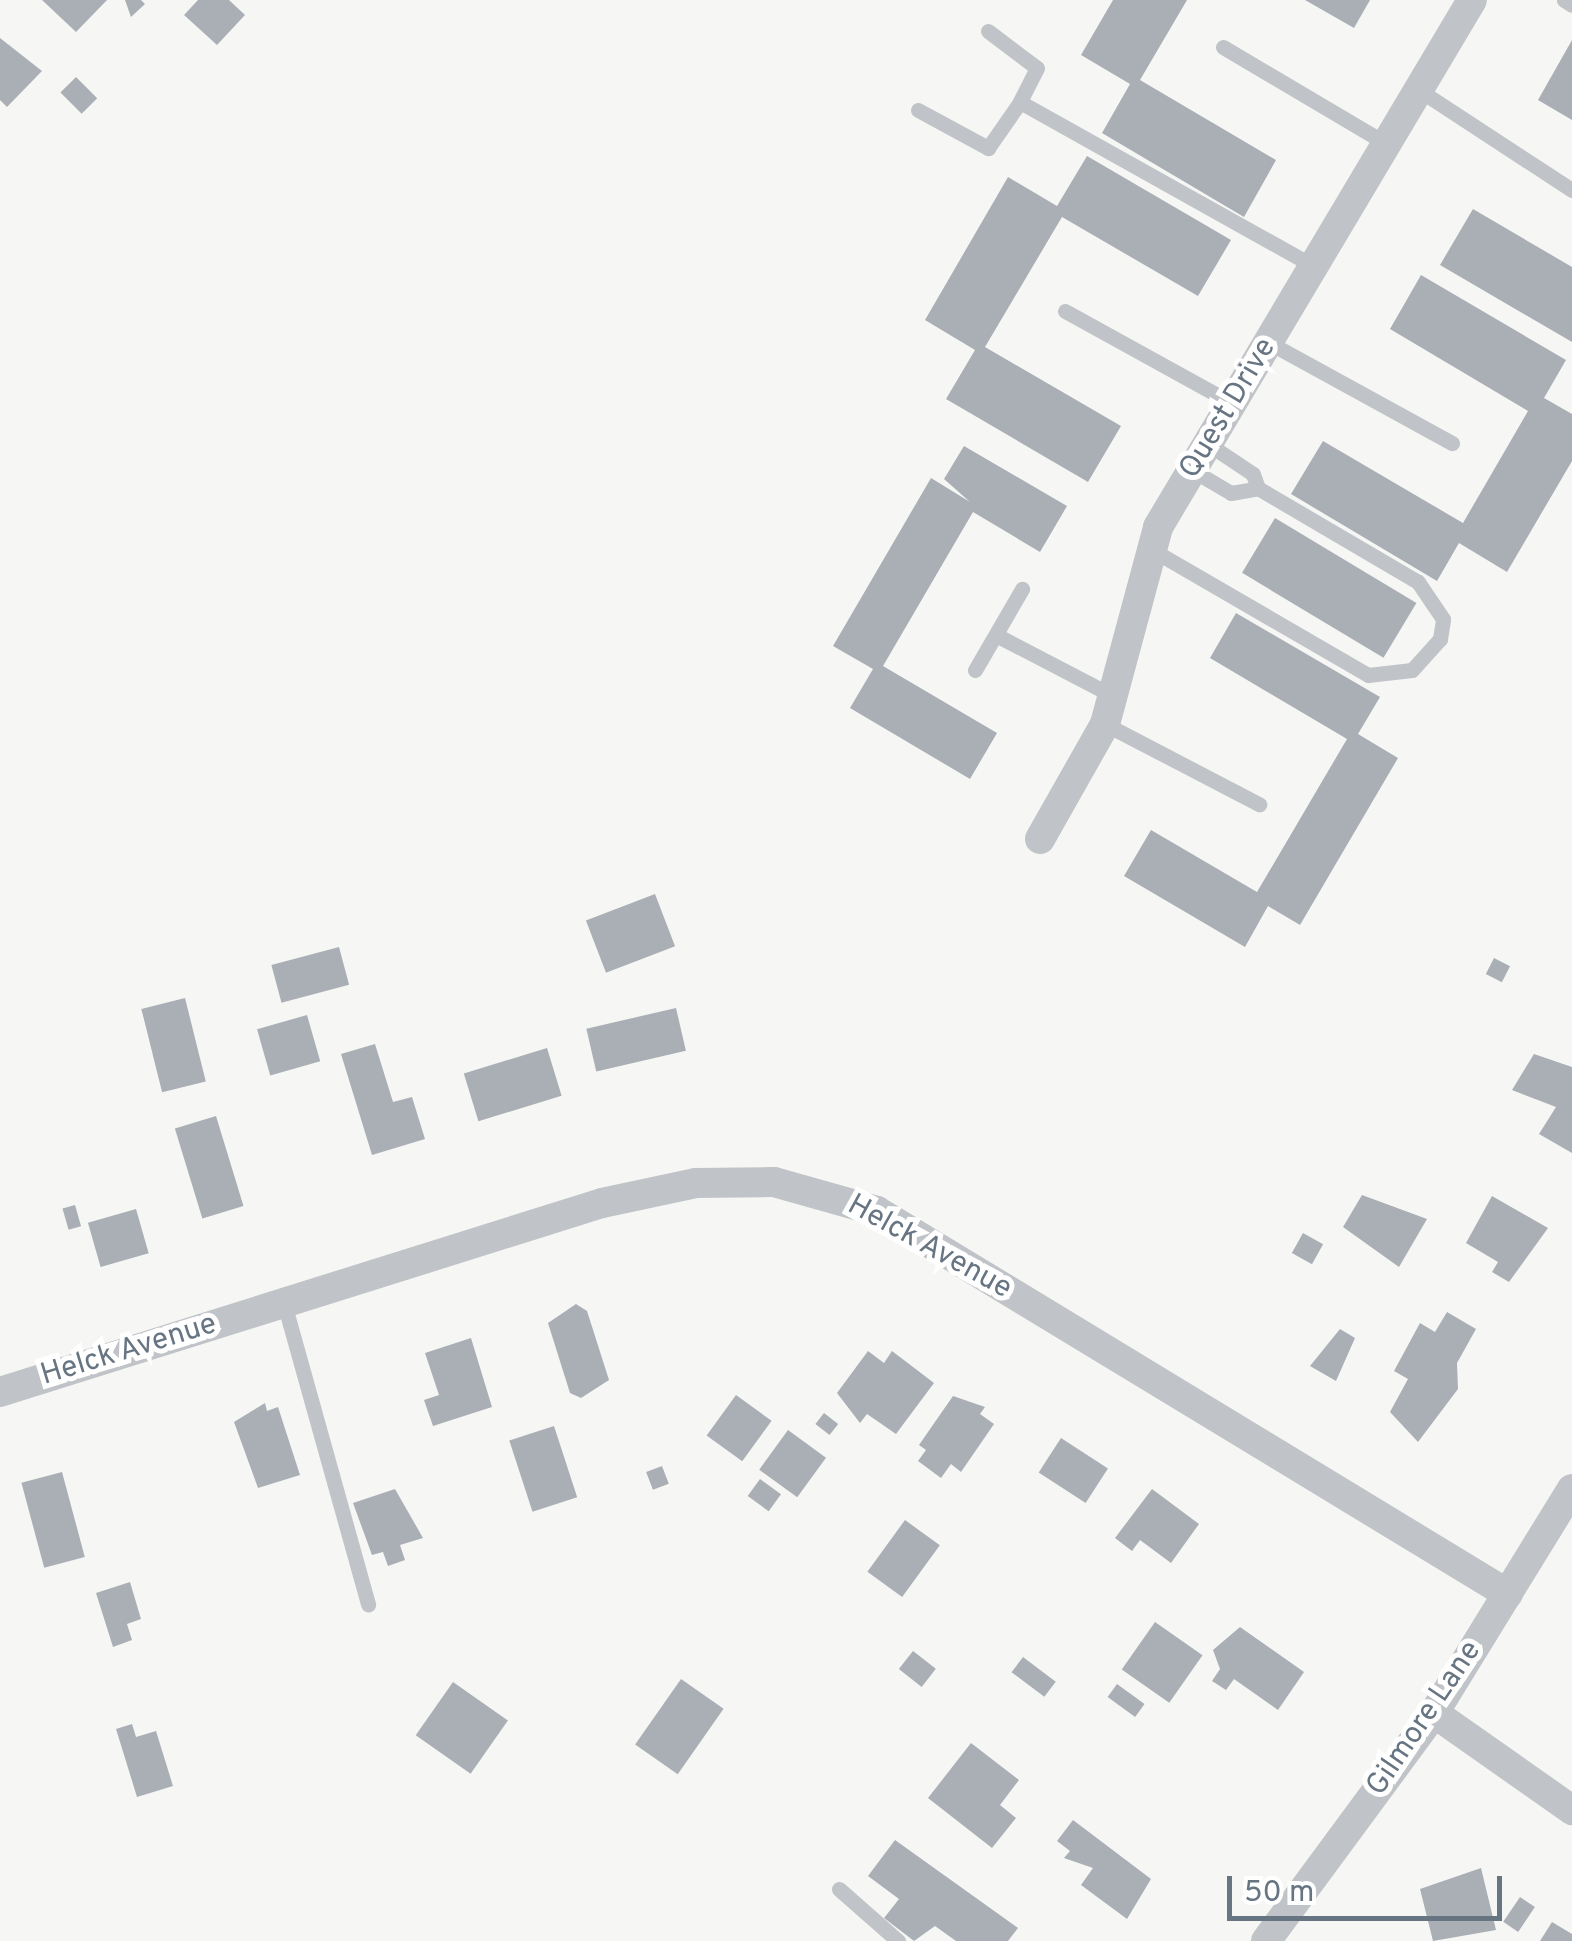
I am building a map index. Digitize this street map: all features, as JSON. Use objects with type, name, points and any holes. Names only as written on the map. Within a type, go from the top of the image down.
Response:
[{"type":"street","name":"Quest Drive","points":[[1040,840],[1110,710],[1149,548],[1472,0]]},
{"type":"street","name":"Helck Avenue","points":[[0,1392],[652,1190],[736,1181],[810,1188],[877,1212],[1508,1594]]},
{"type":"street","name":"Gilmore Lane","points":[[1266,1941],[1434,1713],[1572,1489]]},
{"type":"street","points":[[1434,1713],[1572,1810]]},
{"type":"lane","points":[[1564,0],[1572,5]]},
{"type":"lane","points":[[918,110],[988,148],[1020,102],[1037,68],[988,31]]},
{"type":"lane","points":[[1223,47],[1386,144]]},
{"type":"lane","points":[[1419,90],[1572,190]]},
{"type":"lane","points":[[1020,102],[1314,266]]},
{"type":"lane","points":[[1066,311],[1232,403]]},
{"type":"lane","points":[[1268,342],[1452,443]]},
{"type":"lane","points":[[1200,457],[1230,493],[1258,488]]},
{"type":"lane","points":[[1149,548],[1368,675],[1392,677],[1428,656],[1444,619],[1418,582],[1258,488],[1253,474],[1200,457]]},
{"type":"lane","points":[[975,670],[1022,589]]},
{"type":"lane","points":[[996,635],[1259,804]]},
{"type":"lane","points":[[284,1303],[368,1604]]},
{"type":"lane","points":[[839,1889],[898,1941]]},
{"type":"building","points":[[42,0],[107,0],[76,32]]},
{"type":"building","points":[[125,0],[141,0],[145,4],[131,17]]},
{"type":"building","points":[[198,0],[229,0],[245,15],[217,45],[184,15]]},
{"type":"building","points":[[1113,0],[1187,0],[1140,80],[1276,160],[1244,217],[1102,133],[1130,84],[1081,55]]},
{"type":"building","points":[[1305,0],[1370,0],[1354,28]]},
{"type":"building","points":[[0,38],[42,71],[7,107],[0,100]]},
{"type":"building","points":[[1572,40],[1572,120],[1538,100]]},
{"type":"building","points":[[76,77],[97,98],[82,114],[60,93]]},
{"type":"building","points":[[1087,156],[1231,240],[1198,296],[1062,217],[985,347],[1121,426],[1088,482],[946,399],[975,350],[925,320],[1008,177],[1057,206]]},
{"type":"building","points":[[1473,209],[1572,267],[1572,342],[1440,265]]},
{"type":"building","points":[[1421,275],[1566,360],[1544,398],[1572,414],[1572,461],[1507,572],[1459,543],[1437,581],[1291,494],[1323,441],[1463,523],[1528,411],[1390,329]]},
{"type":"building","points":[[964,446],[1067,506],[1040,552],[973,512],[883,666],[997,733],[970,779],[850,708],[873,669],[833,646],[931,478],[970,502],[944,479]]},
{"type":"building","points":[[1275,518],[1416,603],[1383,658],[1242,573]]},
{"type":"building","points":[[1236,613],[1380,697],[1358,734],[1398,758],[1300,925],[1268,906],[1245,947],[1124,876],[1151,830],[1257,892],[1347,739],[1210,658]]},
{"type":"building","points":[[655,894],[675,946],[606,973],[586,921]]},
{"type":"building","points":[[339,947],[349,985],[281,1003],[271,965]]},
{"type":"building","points":[[1494,958],[1510,966],[1502,982],[1486,974]]},
{"type":"building","points":[[185,998],[206,1081],[162,1092],[141,1009]]},
{"type":"building","points":[[676,1008],[686,1051],[596,1072],[586,1029]]},
{"type":"building","points":[[307,1015],[320,1061],[270,1075],[257,1029]]},
{"type":"building","points":[[375,1044],[393,1102],[412,1097],[425,1139],[372,1155],[341,1054]]},
{"type":"building","points":[[547,1048],[562,1096],[478,1121],[464,1073]]},
{"type":"building","points":[[1534,1054],[1572,1067],[1572,1153],[1539,1134],[1556,1107],[1512,1090]]},
{"type":"building","points":[[216,1116],[243,1206],[202,1218],[175,1129]]},
{"type":"building","points":[[1362,1195],[1427,1219],[1399,1267],[1343,1227]]},
{"type":"building","points":[[1492,1196],[1548,1228],[1509,1282],[1492,1272],[1498,1262],[1466,1243]]},
{"type":"building","points":[[75,1205],[81,1226],[69,1230],[63,1209]]},
{"type":"building","points":[[136,1209],[149,1253],[101,1267],[88,1223]]},
{"type":"building","points":[[1303,1233],[1323,1244],[1312,1264],[1292,1253]]},
{"type":"building","points":[[576,1304],[587,1311],[609,1380],[581,1398],[570,1393],[548,1323]]},
{"type":"building","points":[[1447,1312],[1476,1329],[1457,1363],[1458,1389],[1418,1442],[1390,1412],[1408,1379],[1394,1371],[1420,1323],[1435,1332]]},
{"type":"building","points":[[1340,1329],[1355,1338],[1336,1381],[1310,1366]]},
{"type":"building","points":[[471,1338],[492,1407],[433,1426],[424,1400],[439,1395],[425,1353]]},
{"type":"building","points":[[868,1351],[884,1363],[892,1351],[934,1383],[896,1434],[867,1414],[860,1423],[837,1393]]},
{"type":"building","points":[[736,1395],[772,1421],[742,1461],[707,1435]]},
{"type":"building","points":[[953,1396],[985,1407],[980,1414],[994,1424],[961,1472],[951,1464],[941,1478],[918,1461],[926,1450],[919,1445]]},
{"type":"building","points":[[265,1403],[267,1411],[278,1407],[300,1475],[258,1488],[234,1422]]},
{"type":"building","points":[[824,1413],[838,1424],[830,1435],[815,1424]]},
{"type":"building","points":[[554,1426],[577,1497],[532,1512],[509,1441]]},
{"type":"building","points":[[788,1430],[826,1458],[797,1497],[759,1470]]},
{"type":"building","points":[[1061,1438],[1108,1468],[1086,1503],[1039,1472]]},
{"type":"building","points":[[662,1466],[669,1484],[653,1490],[646,1472]]},
{"type":"building","points":[[62,1472],[85,1557],[44,1568],[21,1483]]},
{"type":"building","points":[[760,1479],[781,1494],[769,1511],[748,1496]]},
{"type":"building","points":[[395,1489],[423,1538],[400,1545],[405,1560],[388,1566],[383,1552],[372,1555],[353,1503]]},
{"type":"building","points":[[1152,1489],[1199,1524],[1171,1563],[1140,1540],[1132,1551],[1115,1538]]},
{"type":"building","points":[[905,1520],[940,1545],[902,1597],[867,1572]]},
{"type":"building","points":[[130,1582],[141,1619],[127,1624],[132,1640],[113,1647],[96,1593]]},
{"type":"building","points":[[1155,1622],[1203,1655],[1169,1703],[1122,1670]]},
{"type":"building","points":[[1240,1627],[1304,1672],[1278,1710],[1234,1679],[1226,1690],[1212,1681],[1220,1669],[1213,1650]]},
{"type":"building","points":[[913,1651],[936,1669],[922,1687],[899,1669]]},
{"type":"building","points":[[1023,1657],[1056,1682],[1044,1697],[1012,1672]]},
{"type":"building","points":[[681,1679],[724,1709],[678,1774],[635,1745]]},
{"type":"building","points":[[453,1682],[508,1720],[471,1774],[416,1735]]},
{"type":"building","points":[[1117,1684],[1145,1704],[1135,1717],[1108,1697]]},
{"type":"building","points":[[132,1724],[136,1737],[156,1731],[173,1786],[137,1797],[116,1729]]},
{"type":"building","points":[[971,1743],[1019,1780],[1000,1805],[1016,1818],[992,1848],[928,1798]]},
{"type":"building","points":[[1073,1820],[1151,1879],[1127,1919],[1081,1885],[1093,1868],[1064,1858],[1070,1851],[1057,1841]]},
{"type":"building","points":[[895,1840],[1018,1928],[1008,1941],[956,1941],[935,1926],[914,1941],[884,1918],[899,1899],[868,1876]]},
{"type":"building","points":[[1481,1868],[1496,1930],[1433,1941],[1420,1889]]},
{"type":"building","points":[[1520,1897],[1535,1907],[1518,1932],[1503,1922]]},
{"type":"building","points":[[1552,1922],[1572,1934],[1572,1941],[1540,1941]]}]
